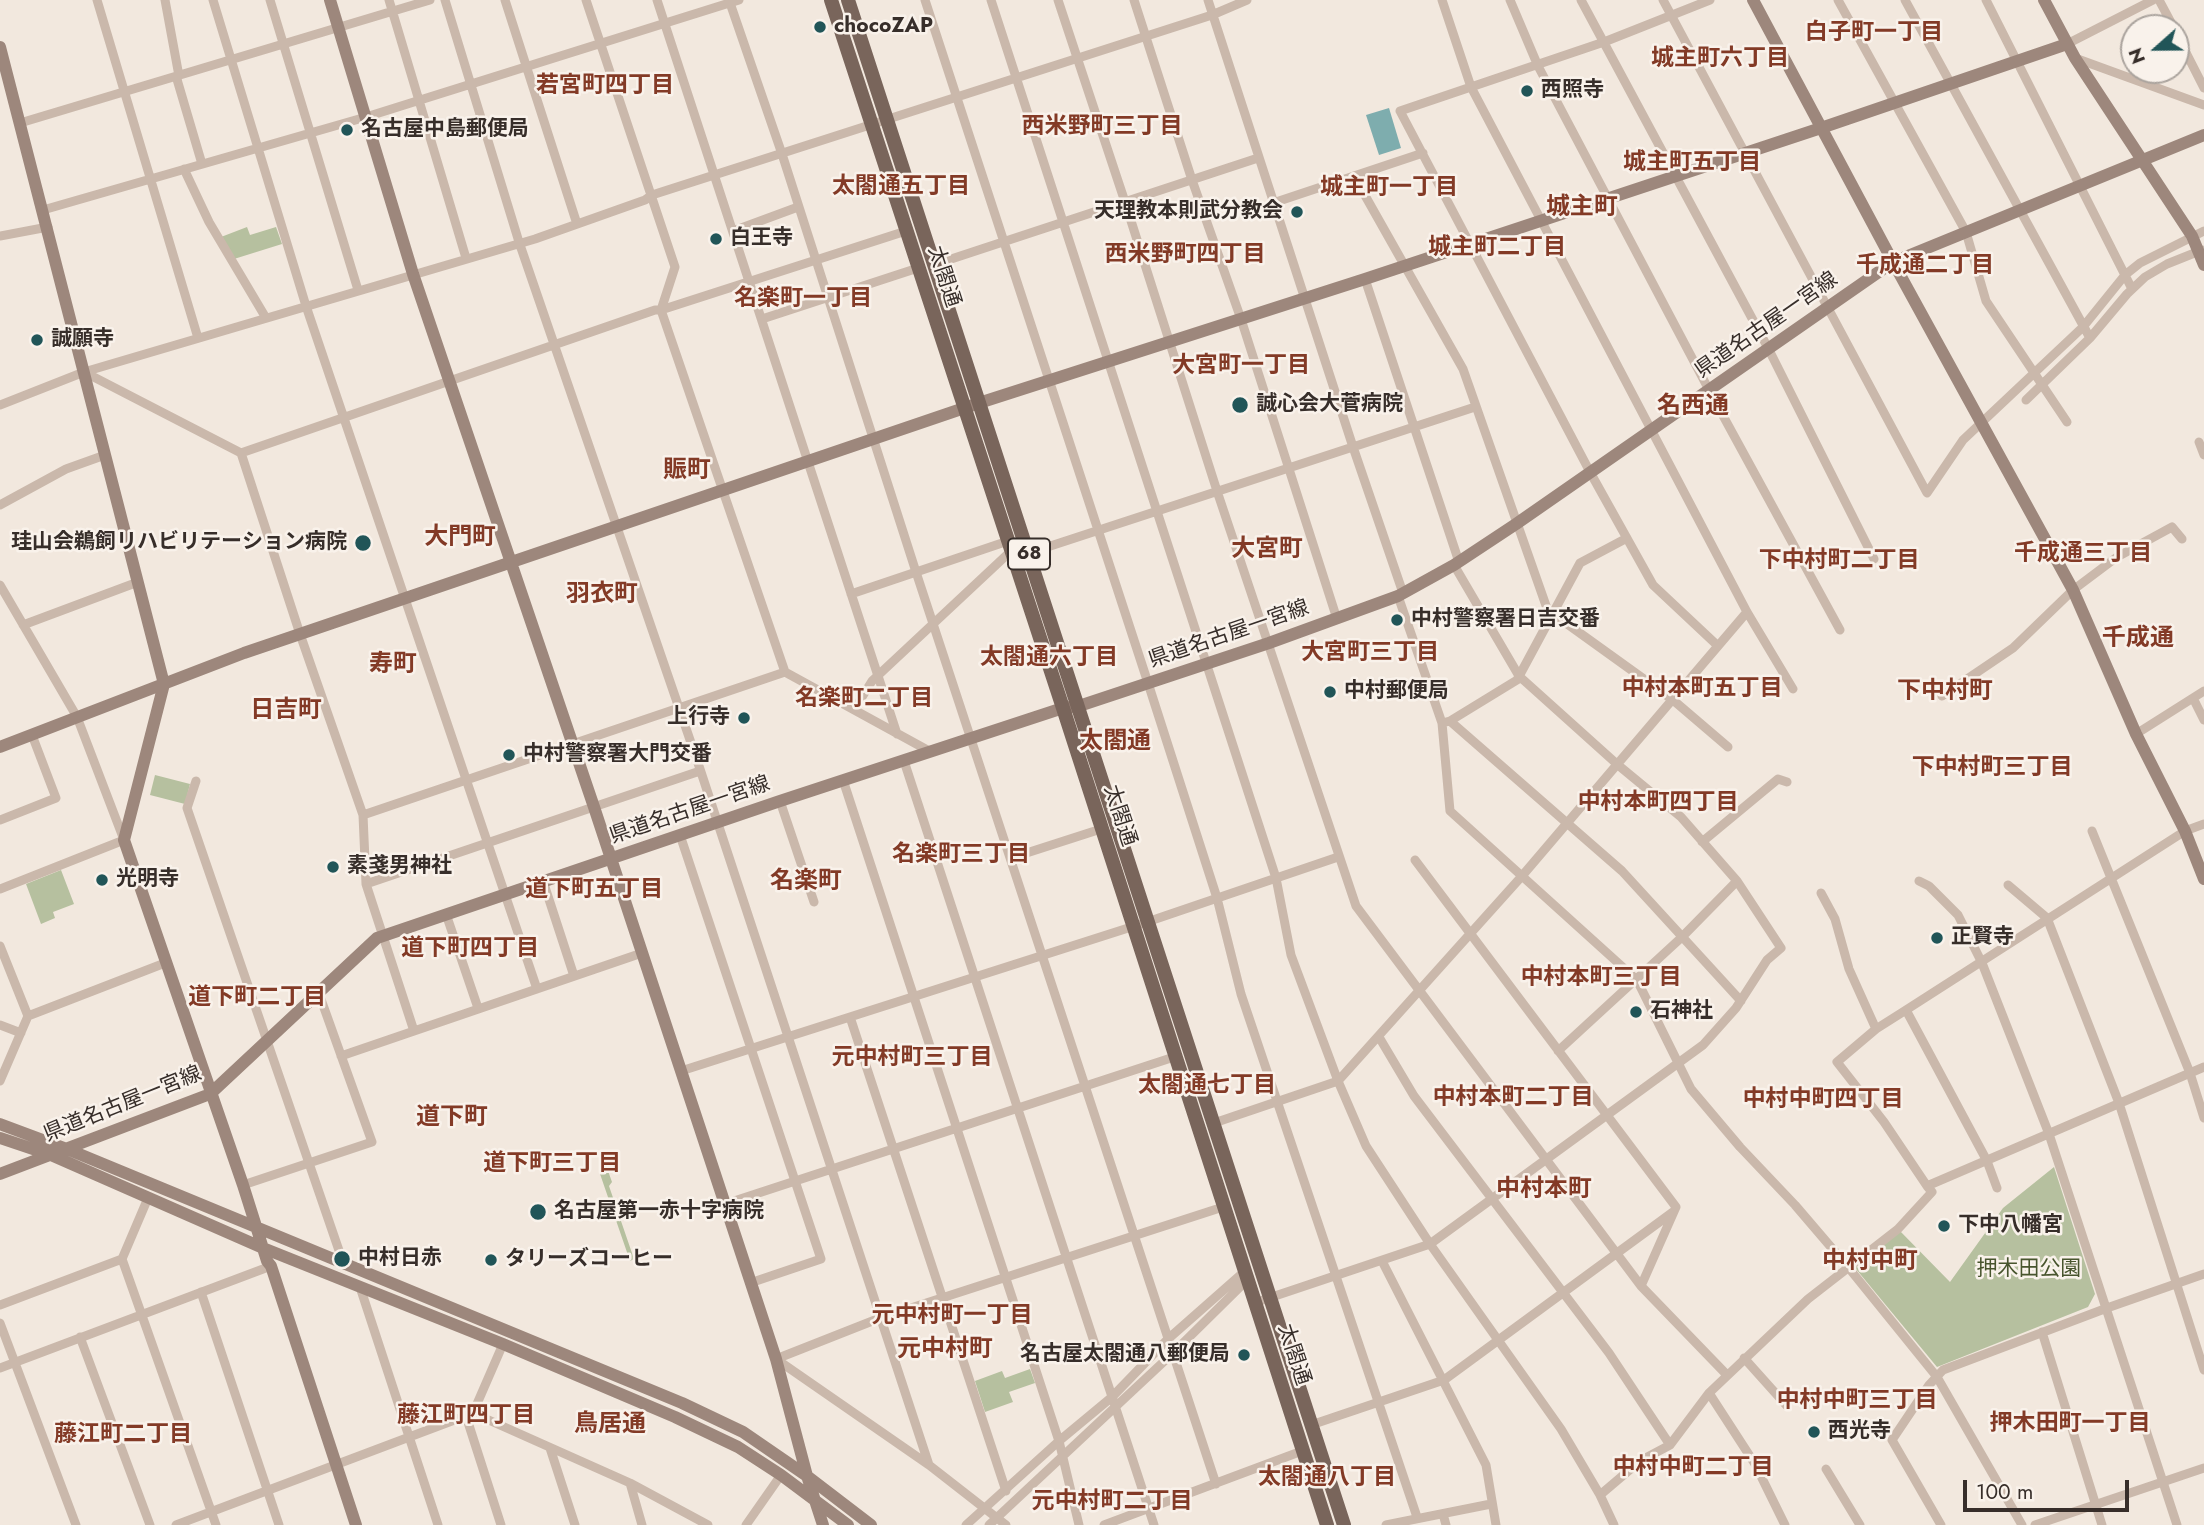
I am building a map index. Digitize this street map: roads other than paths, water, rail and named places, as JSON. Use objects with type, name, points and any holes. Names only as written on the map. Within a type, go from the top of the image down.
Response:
[{"type":"main road","name":"太閤通","points":[[831,0],[933,265],[1079,706],[1174,1057],[1327,1525]]},
{"type":"main road","name":"太閤通","points":[[848,0],[906,231],[918,268],[1101,829],[1140,924],[1213,1123],[1343,1525]]},
{"type":"street","points":[[97,0],[198,338]]},
{"type":"street","points":[[165,0],[177,76],[202,164]]},
{"type":"street","points":[[213,0],[306,306],[537,989]]},
{"type":"street","points":[[270,0],[358,290]]},
{"type":"street","points":[[330,0],[413,274],[573,743],[776,1359],[823,1525]]},
{"type":"street","points":[[388,0],[467,258]]},
{"type":"street","points":[[20,123],[430,0]]},
{"type":"street","points":[[445,0],[519,242],[700,771],[929,1465]]},
{"type":"street","points":[[505,0],[578,224]]},
{"type":"street","points":[[586,0],[675,267],[661,310],[785,672],[931,752]]},
{"type":"street","points":[[657,0],[897,734]]},
{"type":"street","points":[[925,0],[1217,898],[1241,994],[1417,1517]]},
{"type":"street","points":[[991,0],[1276,878],[1291,955],[1338,1081],[1366,1146],[1430,1244],[1561,1429],[1600,1495],[1614,1525]]},
{"type":"street","points":[[1058,0],[1217,491],[1356,906],[1641,1286],[1727,1375]]},
{"type":"street","points":[[1134,0],[1192,180],[1241,319],[1337,619]]},
{"type":"street","points":[[1208,0],[1400,595],[1446,722],[1450,811],[1637,980],[1691,1089],[1848,1267],[1937,1377],[2022,1525]]},
{"type":"street","points":[[0,405],[84,372],[578,224],[645,200],[652,195],[1146,37],[1247,0]]},
{"type":"street","points":[[1442,0],[1471,87],[1747,612],[1793,689]]},
{"type":"street","points":[[1510,0],[1538,66],[1709,390],[1840,630]]},
{"type":"street","points":[[1581,0],[1768,348],[1874,559]]},
{"type":"street","points":[[1662,0],[1927,493],[1963,440],[2083,327],[2126,275],[2140,263],[2198,234]]},
{"type":"street","points":[[1710,0],[1538,66],[1400,111],[1590,472],[1653,585],[1718,646]]},
{"type":"street","points":[[1753,0],[2073,590],[2136,734],[2185,831],[2204,879]]},
{"type":"street","points":[[1838,0],[1966,232],[1986,301],[2067,422]]},
{"type":"street","points":[[1905,0],[2090,338]]},
{"type":"street","points":[[1986,0],[2132,289]]},
{"type":"street","points":[[2044,0],[2075,58],[2142,160],[2198,234],[2204,265]]},
{"type":"street","points":[[0,747],[300,634],[964,408],[1365,279],[2016,62],[2067,44],[2153,0]]},
{"type":"street","points":[[43,210],[366,117],[733,1],[916,572],[1216,1483]]},
{"type":"street","points":[[0,47],[164,684],[124,840]]},
{"type":"street","points":[[2075,58],[2204,105]]},
{"type":"street","points":[[2190,60],[2204,88]]},
{"type":"street","name":"県道名古屋一宮線","points":[[0,1174],[210,1094],[318,990],[377,938],[843,780],[1208,664],[1400,595],[1457,564],[1893,262],[2204,135]]},
{"type":"street","points":[[1273,203],[1423,153]]},
{"type":"street","points":[[933,265],[1258,158]]},
{"type":"street","points":[[184,169],[209,222],[266,318]]},
{"type":"street","points":[[1354,176],[1463,369],[1516,524],[1551,615],[1673,699],[1728,747]]},
{"type":"street","points":[[733,232],[798,207]]},
{"type":"street","points":[[0,236],[48,227]]},
{"type":"street","points":[[241,453],[655,310],[906,231]]},
{"type":"street","points":[[2026,400],[2090,338],[2145,277],[2167,264],[2202,250]]},
{"type":"street","points":[[762,319],[918,268]]},
{"type":"street","points":[[1254,1303],[1430,1244],[1703,1045],[1741,1001],[1767,960],[1781,948],[1737,881],[1676,812],[1618,765],[1519,676],[1457,564],[1365,279]]},
{"type":"street","points":[[84,372],[241,453],[363,815],[366,884],[414,1031]]},
{"type":"street","points":[[1029,553],[1475,407]]},
{"type":"street","points":[[2199,442],[2204,455]]},
{"type":"street","points":[[0,505],[66,469],[105,455]]},
{"type":"street","points":[[1941,696],[2013,648],[2073,590],[2117,557],[2172,527],[2182,540]]},
{"type":"street","points":[[1446,722],[1517,680],[1580,563],[1627,538]]},
{"type":"street","points":[[851,594],[916,572],[1009,546]]},
{"type":"street","points":[[854,710],[878,675],[933,624],[1009,546]]},
{"type":"street","points":[[23,625],[138,582]]},
{"type":"street","points":[[0,585],[77,717],[124,840],[271,1266],[356,1525]]},
{"type":"street","points":[[1213,1123],[1338,1081],[1522,876],[1747,612]]},
{"type":"street","points":[[363,815],[785,672]]},
{"type":"street","points":[[2136,734],[2204,691]]},
{"type":"street","points":[[2193,698],[2204,720]]},
{"type":"street","points":[[1446,722],[1622,871],[1741,1001]]},
{"type":"street","points":[[0,820],[56,798],[32,735]]},
{"type":"street","points":[[904,761],[1154,1525]]},
{"type":"street","points":[[366,884],[700,771]]},
{"type":"street","points":[[1703,842],[1777,779],[1787,782]]},
{"type":"street","points":[[843,780],[1059,1441],[1079,1525]]},
{"type":"street","points":[[196,781],[187,808],[344,1265]]},
{"type":"street","points":[[780,801],[814,902]]},
{"type":"street","points":[[1600,1495],[1640,1461],[1670,1445],[1709,1393],[1727,1375],[1808,1300],[1898,1229],[1932,1192],[1884,1122],[1837,1062],[1876,1030],[2047,918],[2185,831],[2204,824]]},
{"type":"street","points":[[1011,858],[1101,829]]},
{"type":"street","points":[[2092,831],[2190,1073],[2204,1118]]},
{"type":"street","points":[[680,835],[821,1259],[750,1283]]},
{"type":"street","points":[[0,889],[124,840]]},
{"type":"street","points":[[681,1071],[1140,924],[1338,857]]},
{"type":"street","points":[[1415,860],[1676,1207],[1641,1286]]},
{"type":"street","points":[[543,881],[574,976]]},
{"type":"street","points":[[1559,1051],[1637,980],[1737,881]]},
{"type":"street","points":[[1919,881],[1929,886],[1958,915],[1982,963],[2049,1134],[2177,1525]]},
{"type":"street","points":[[2008,886],[2047,918],[2119,1103],[2204,1370]]},
{"type":"street","points":[[1821,893],[1835,919],[1849,969],[1876,1030]]},
{"type":"street","points":[[446,914],[478,1009]]},
{"type":"street","points":[[0,946],[28,1016]]},
{"type":"street","points":[[341,1056],[642,953]]},
{"type":"street","points":[[0,1081],[28,1016],[165,963]]},
{"type":"street","points":[[243,1185],[372,1143],[318,990]]},
{"type":"street","points":[[1906,1010],[1987,1161],[1997,1188]]},
{"type":"street","points":[[850,1017],[1006,1491]]},
{"type":"street","points":[[0,1025],[20,1033]]},
{"type":"street","points":[[1379,1037],[1414,1096],[1609,1353],[1670,1445]]},
{"type":"street","points":[[725,1204],[1174,1057]]},
{"type":"street","points":[[1927,1186],[2204,1067]]},
{"type":"street","points":[[0,1124],[67,1149],[682,1403],[743,1432],[871,1525]]},
{"type":"street","points":[[0,1138],[51,1155],[263,1248],[503,1344],[675,1417],[738,1447],[848,1525]]},
{"type":"street","points":[[148,1198],[122,1259],[216,1525]]},
{"type":"street","points":[[776,1359],[880,1318],[1223,1206]]},
{"type":"street","points":[[1311,1425],[1444,1380],[1675,1211]]},
{"type":"street","points":[[0,1305],[122,1259]]},
{"type":"street","points":[[1382,1261],[1486,1465],[1496,1525]]},
{"type":"street","points":[[0,1368],[271,1266]]},
{"type":"street","points":[[1941,1525],[1892,1440],[1942,1370],[2204,1274]]},
{"type":"street","points":[[966,1525],[1112,1397],[1168,1339],[1246,1276]]},
{"type":"street","points":[[993,1522],[1173,1353],[1246,1276]]},
{"type":"street","points":[[360,1287],[438,1525]]},
{"type":"street","points":[[201,1292],[279,1525]]},
{"type":"street","points":[[0,1323],[76,1525]]},
{"type":"street","points":[[2042,1332],[2102,1525]]},
{"type":"street","points":[[80,1337],[150,1525]]},
{"type":"street","points":[[501,1525],[470,1415],[503,1344]]},
{"type":"street","points":[[1745,1358],[1787,1406]]},
{"type":"street","points":[[776,1359],[929,1465],[986,1509],[993,1522],[1006,1525]]},
{"type":"street","points":[[1709,1393],[1755,1464],[1785,1525]]},
{"type":"street","points":[[176,1525],[470,1415],[630,1483],[708,1525]]},
{"type":"street","points":[[550,1448],[575,1525]]},
{"type":"street","points":[[1104,1525],[1302,1451]]},
{"type":"street","points":[[2035,1525],[2204,1468]]},
{"type":"street","points":[[1826,1469],[1860,1525]]},
{"type":"street","points":[[746,1525],[781,1475]]},
{"type":"street","points":[[630,1483],[642,1525]]},
{"type":"street","points":[[1386,1525],[1491,1504]]},
{"type":"street","points":[[1443,1514],[1446,1525]]},
{"type":"water","points":[[1389,108],[1401,148],[1379,155],[1366,115]]},
{"type":"place","name":"chocoZAP","points":[[820,27]]},
{"type":"place","name":"西照寺","points":[[1527,91]]},
{"type":"place","name":"名古屋中島郵便局","points":[[347,130]]},
{"type":"place","name":"天理教本則武分教会","points":[[1297,212]]},
{"type":"place","name":"白王寺","points":[[716,239]]},
{"type":"place","name":"誠願寺","points":[[37,340]]},
{"type":"place","name":"誠心会大菅病院","points":[[1240,405]]},
{"type":"place","name":"珪山会鵜飼リハビリテーション病院","points":[[363,543]]},
{"type":"place","name":"中村警察署日吉交番","points":[[1397,620]]},
{"type":"place","name":"中村郵便局","points":[[1330,692]]},
{"type":"place","name":"上行寺","points":[[744,718]]},
{"type":"place","name":"中村警察署大門交番","points":[[509,755]]},
{"type":"place","name":"素戔男神社","points":[[333,867]]},
{"type":"place","name":"光明寺","points":[[102,880]]},
{"type":"place","name":"正賢寺","points":[[1937,938]]},
{"type":"place","name":"石神社","points":[[1636,1012]]},
{"type":"place","name":"名古屋第一赤十字病院","points":[[538,1212]]},
{"type":"place","name":"下中八幡宮","points":[[1944,1226]]},
{"type":"place","name":"中村日赤","points":[[342,1259]]},
{"type":"place","name":"タリーズコーヒー","points":[[491,1260]]},
{"type":"place","name":"名古屋太閤通八郵便局","points":[[1244,1355]]},
{"type":"place","name":"西光寺","points":[[1814,1432]]},
{"type":"district","name":"白子町一丁目","points":[[1874,33]]},
{"type":"district","name":"城主町六丁目","points":[[1720,59]]},
{"type":"district","name":"若宮町四丁目","points":[[605,86]]},
{"type":"district","name":"西米野町三丁目","points":[[1102,127]]},
{"type":"district","name":"城主町五丁目","points":[[1692,163]]},
{"type":"district","name":"太閤通五丁目","points":[[901,187]]},
{"type":"district","name":"城主町一丁目","points":[[1389,188]]},
{"type":"district","name":"城主町","points":[[1582,208]]},
{"type":"district","name":"城主町二丁目","points":[[1497,248]]},
{"type":"district","name":"西米野町四丁目","points":[[1185,255]]},
{"type":"district","name":"千成通二丁目","points":[[1925,266]]},
{"type":"district","name":"名楽町一丁目","points":[[803,299]]},
{"type":"district","name":"大宮町一丁目","points":[[1241,366]]},
{"type":"district","name":"名西通","points":[[1693,407]]},
{"type":"district","name":"賑町","points":[[687,471]]},
{"type":"district","name":"大門町","points":[[460,538]]},
{"type":"district","name":"大宮町","points":[[1267,550]]},
{"type":"district","name":"千成通三丁目","points":[[2083,554]]},
{"type":"district","name":"下中村町二丁目","points":[[1839,561]]},
{"type":"district","name":"羽衣町","points":[[602,595]]},
{"type":"district","name":"千成通","points":[[2138,639]]},
{"type":"district","name":"大宮町三丁目","points":[[1370,653]]},
{"type":"district","name":"太閤通六丁目","points":[[1049,658]]},
{"type":"district","name":"寿町","points":[[393,665]]},
{"type":"district","name":"中村本町五丁目","points":[[1702,689]]},
{"type":"district","name":"下中村町","points":[[1945,692]]},
{"type":"district","name":"名楽町二丁目","points":[[864,699]]},
{"type":"district","name":"日吉町","points":[[286,711]]},
{"type":"district","name":"太閤通","points":[[1115,742]]},
{"type":"district","name":"下中村町三丁目","points":[[1992,768]]},
{"type":"district","name":"中村本町四丁目","points":[[1658,803]]},
{"type":"district","name":"名楽町三丁目","points":[[961,855]]},
{"type":"district","name":"名楽町","points":[[806,882]]},
{"type":"district","name":"道下町五丁目","points":[[594,890]]},
{"type":"district","name":"道下町四丁目","points":[[470,949]]},
{"type":"district","name":"中村本町三丁目","points":[[1601,978]]},
{"type":"district","name":"道下町二丁目","points":[[257,998]]},
{"type":"district","name":"元中村町三丁目","points":[[912,1058]]},
{"type":"district","name":"太閤通七丁目","points":[[1207,1086]]},
{"type":"district","name":"中村本町二丁目","points":[[1513,1098]]},
{"type":"district","name":"中村中町四丁目","points":[[1823,1100]]},
{"type":"district","name":"道下町","points":[[452,1118]]},
{"type":"district","name":"道下町三丁目","points":[[552,1164]]},
{"type":"district","name":"中村本町","points":[[1544,1190]]},
{"type":"district","name":"中村中町","points":[[1870,1262]]},
{"type":"district","name":"元中村町一丁目","points":[[952,1316]]},
{"type":"district","name":"元中村町","points":[[945,1350]]},
{"type":"district","name":"中村中町三丁目","points":[[1857,1401]]},
{"type":"district","name":"藤江町四丁目","points":[[466,1416]]},
{"type":"district","name":"押木田町一丁目","points":[[2070,1424]]},
{"type":"district","name":"鳥居通","points":[[610,1425]]},
{"type":"district","name":"藤江町二丁目","points":[[123,1435]]},
{"type":"district","name":"中村中町二丁目","points":[[1693,1468]]},
{"type":"district","name":"太閤通八丁目","points":[[1327,1478]]},
{"type":"district","name":"元中村町二丁目","points":[[1112,1502]]},
{"type":"park label","name":"押木田公園","points":[[2029,1270]]}]
